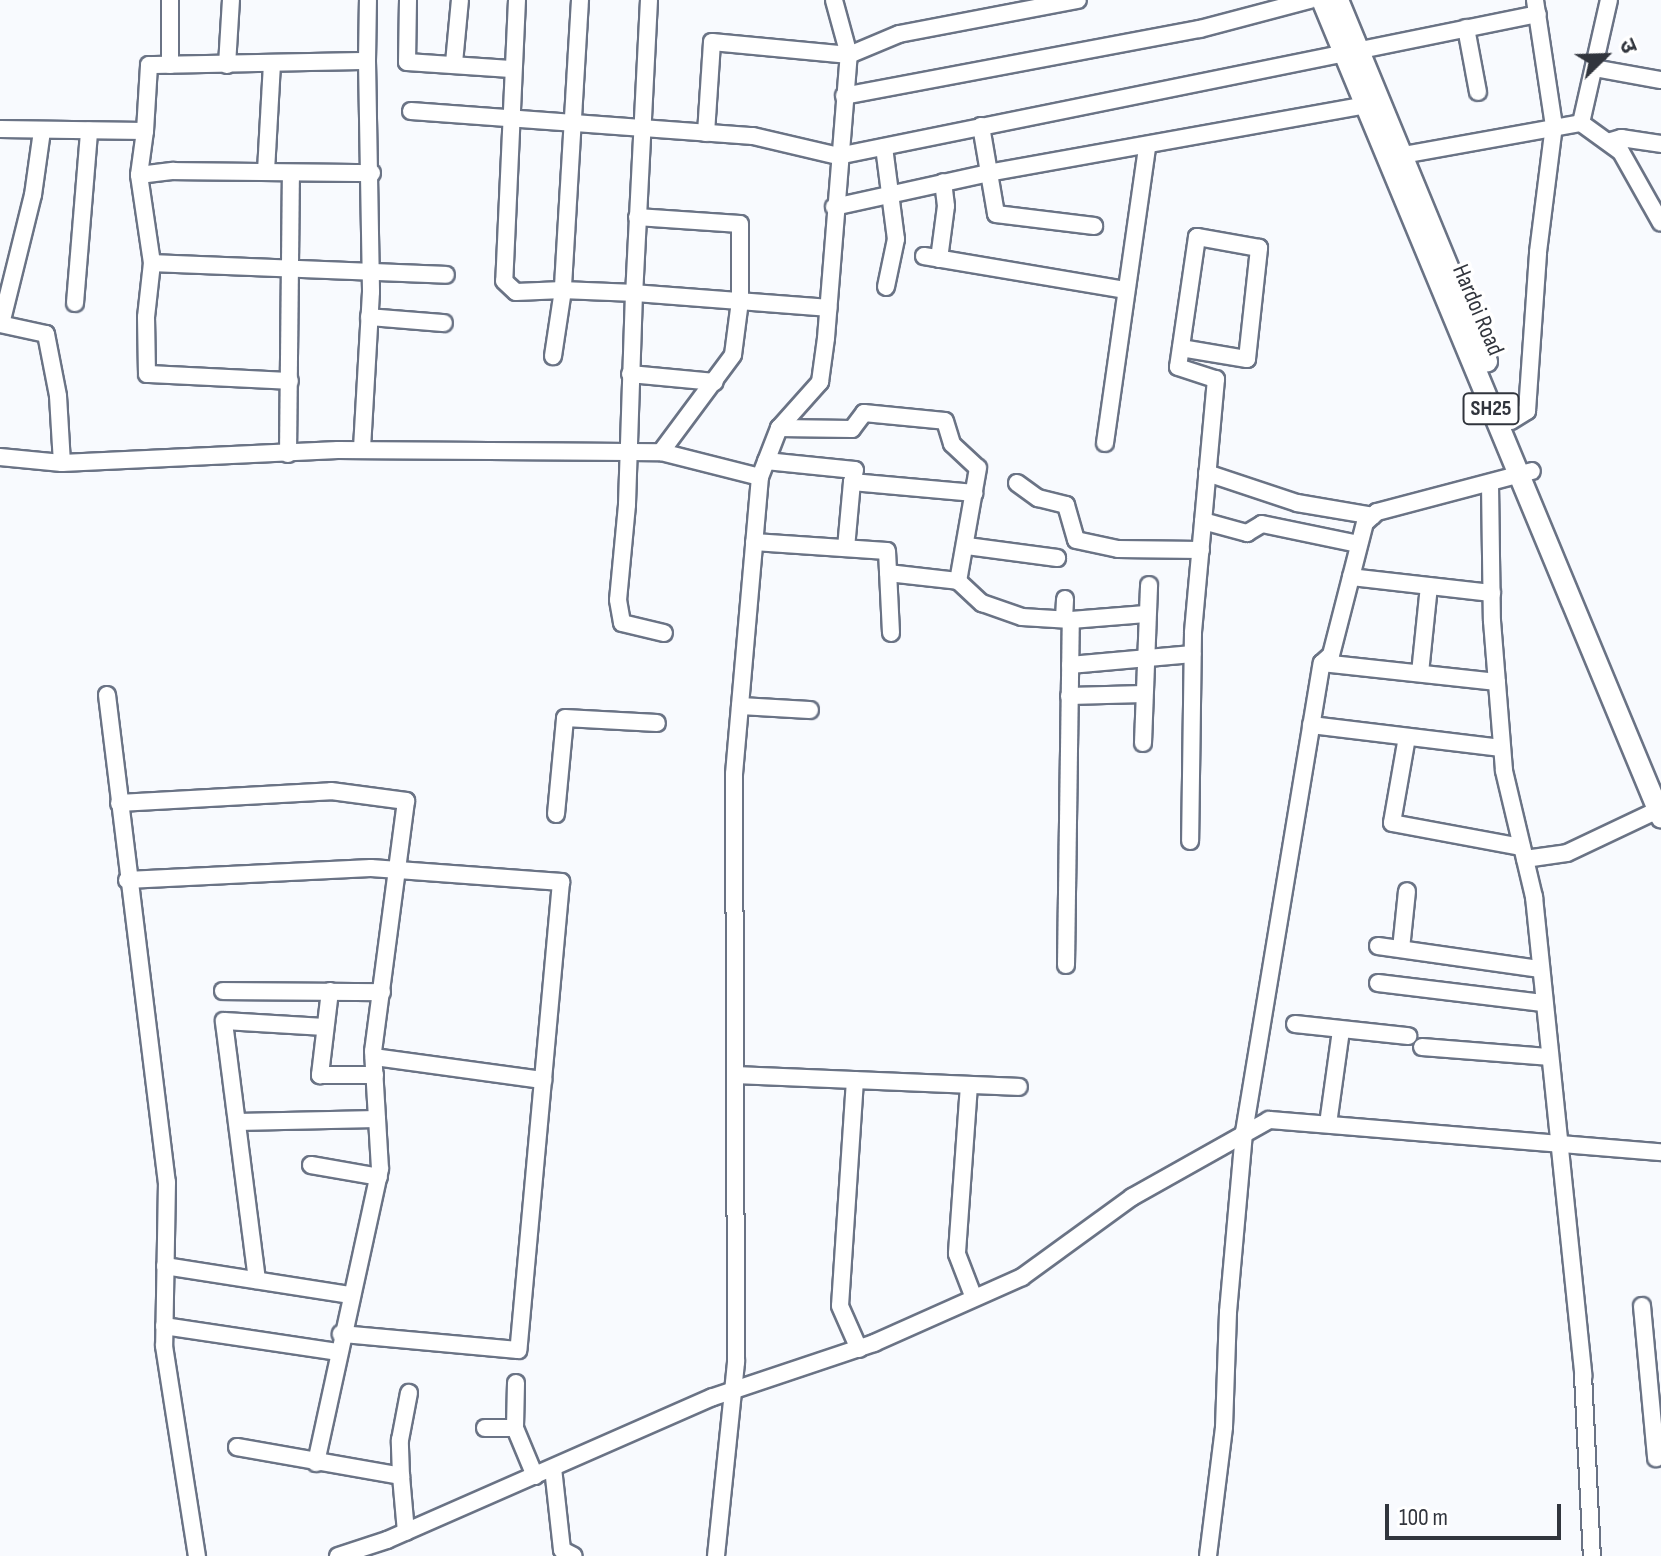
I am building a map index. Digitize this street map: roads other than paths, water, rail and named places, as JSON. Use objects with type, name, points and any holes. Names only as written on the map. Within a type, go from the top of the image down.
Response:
[{"type":"main road","name":"Hardoi Road","points":[[1322,0],[1351,52],[1525,474],[1660,814]]},
{"type":"main road","name":"Hardoi Road","points":[[1338,0],[1365,105],[1394,157],[1511,421],[1525,474],[1661,783]]},
{"type":"street","points":[[170,0],[170,65]]},
{"type":"street","points":[[227,65],[231,0]]},
{"type":"street","points":[[362,450],[371,272],[368,0]]},
{"type":"street","points":[[408,0],[407,62],[511,69]]},
{"type":"street","points":[[454,63],[460,0]]},
{"type":"street","points":[[517,0],[511,69],[504,281],[516,292],[634,293],[828,308]]},
{"type":"street","points":[[553,356],[563,290],[580,0]]},
{"type":"street","points":[[649,0],[618,600],[622,623],[664,633]]},
{"type":"street","points":[[716,1556],[729,1392],[736,1362],[734,819],[740,706],[763,469],[779,428],[820,382],[849,55],[834,0]]},
{"type":"street","points":[[844,96],[1200,29],[1310,0]]},
{"type":"street","points":[[1581,123],[1609,0]]},
{"type":"street","points":[[706,133],[712,42],[849,55],[899,34],[1071,1]]},
{"type":"street","points":[[411,111],[572,126],[753,136],[838,156],[1466,28],[1536,7],[1554,126],[1538,252],[1527,411],[1511,421]]},
{"type":"street","points":[[1466,28],[1478,92]]},
{"type":"street","points":[[290,381],[147,374],[146,317],[152,263],[139,175],[149,65],[367,61]]},
{"type":"street","points":[[266,171],[272,65]]},
{"type":"street","points":[[1594,68],[1661,80]]},
{"type":"street","points":[[834,207],[988,173],[1147,147],[1365,105]]},
{"type":"street","points":[[1394,157],[1581,123],[1621,152],[1661,223]]},
{"type":"street","points":[[981,126],[996,214],[1094,226]]},
{"type":"street","points":[[0,129],[145,131]]},
{"type":"street","points":[[42,131],[33,195],[1,324],[46,334],[58,396],[62,463]]},
{"type":"street","points":[[75,303],[89,131]]},
{"type":"street","points":[[1608,142],[1621,138],[1661,144]]},
{"type":"street","points":[[884,147],[893,196],[896,239],[886,287]]},
{"type":"street","points":[[1105,443],[1147,147]]},
{"type":"street","points":[[139,175],[266,171],[291,174],[372,173]]},
{"type":"street","points":[[288,454],[291,174]]},
{"type":"street","points":[[943,182],[946,206],[931,258],[1126,290]]},
{"type":"street","points":[[637,217],[740,224],[740,301],[733,355],[661,452]]},
{"type":"street","points":[[1181,348],[1247,359],[1259,248],[1197,237],[1178,367],[1216,379],[1193,654],[1190,841]]},
{"type":"street","points":[[152,263],[446,275]]},
{"type":"street","points":[[369,317],[444,323]]},
{"type":"street","points":[[630,374],[715,382]]},
{"type":"street","points":[[779,428],[852,429],[864,413],[945,421],[952,444],[978,468],[967,546],[958,581]]},
{"type":"street","points":[[0,457],[62,463],[362,450],[661,452],[763,469],[855,470],[846,548]]},
{"type":"street","points":[[1207,473],[1297,503],[1373,516],[1525,474]]},
{"type":"street","points":[[852,482],[975,493]]},
{"type":"street","points":[[1017,483],[1038,498],[1066,505],[1076,540],[1118,549],[1201,550]]},
{"type":"street","points":[[1490,484],[1492,593],[1502,748],[1523,853],[1540,969],[1583,1375],[1592,1556]]},
{"type":"street","points":[[1208,1556],[1224,1427],[1228,1312],[1244,1132],[1322,663],[1331,655],[1365,523],[1373,516]]},
{"type":"street","points":[[1203,521],[1247,533],[1262,524],[1359,544]]},
{"type":"street","points":[[754,542],[887,551],[891,633]]},
{"type":"street","points":[[967,546],[1057,558]]},
{"type":"street","points":[[888,573],[958,581],[982,603],[1022,617],[1067,620],[1146,614]]},
{"type":"street","points":[[1351,577],[1492,593]]},
{"type":"street","points":[[1143,743],[1149,585]]},
{"type":"street","points":[[1420,673],[1429,586]]},
{"type":"street","points":[[1065,599],[1070,665],[1066,965]]},
{"type":"street","points":[[1070,665],[1193,654]]},
{"type":"street","points":[[1322,663],[1497,682]]},
{"type":"street","points":[[1069,696],[1144,694]]},
{"type":"street","points":[[107,695],[127,880],[167,1182],[164,1326],[197,1556]]},
{"type":"street","points":[[740,706],[810,710]]},
{"type":"street","points":[[556,814],[565,718],[657,723]]},
{"type":"street","points":[[1311,725],[1502,748]]},
{"type":"street","points":[[1407,737],[1392,823],[1523,853],[1567,853],[1660,814]]},
{"type":"street","points":[[119,803],[331,791],[406,801],[374,1057],[379,1177],[337,1352],[316,1463]]},
{"type":"street","points":[[127,880],[397,870],[561,882],[518,1350],[341,1334]]},
{"type":"street","points":[[1401,949],[1407,891]]},
{"type":"street","points":[[1378,946],[1540,969]]},
{"type":"street","points":[[1378,983],[1543,1003]]},
{"type":"street","points":[[223,991],[382,992]]},
{"type":"street","points":[[330,991],[320,1075],[375,1075]]},
{"type":"street","points":[[257,1280],[224,1021],[325,1027]]},
{"type":"street","points":[[1295,1024],[1408,1036]]},
{"type":"street","points":[[1328,1124],[1341,1030]]},
{"type":"street","points":[[1422,1047],[1548,1057]]},
{"type":"street","points":[[374,1057],[543,1080]]},
{"type":"street","points":[[737,1075],[1019,1087]]},
{"type":"street","points":[[855,1080],[840,1306],[859,1349]]},
{"type":"street","points":[[969,1085],[957,1254],[974,1298]]},
{"type":"street","points":[[237,1122],[377,1119]]},
{"type":"street","points":[[338,1556],[406,1532],[729,1392],[859,1349],[1022,1277],[1132,1197],[1269,1120],[1557,1146],[1661,1152]]},
{"type":"street","points":[[311,1165],[379,1177]]},
{"type":"street","points":[[165,1266],[351,1295]]},
{"type":"street","points":[[1642,1306],[1656,1458]]},
{"type":"street","points":[[164,1326],[337,1352]]},
{"type":"street","points":[[516,1383],[515,1428],[535,1476]]},
{"type":"street","points":[[406,1532],[400,1440],[409,1393]]},
{"type":"street","points":[[485,1428],[515,1428]]},
{"type":"street","points":[[237,1447],[401,1476]]},
{"type":"street","points":[[553,1468],[562,1550],[574,1556]]}]
